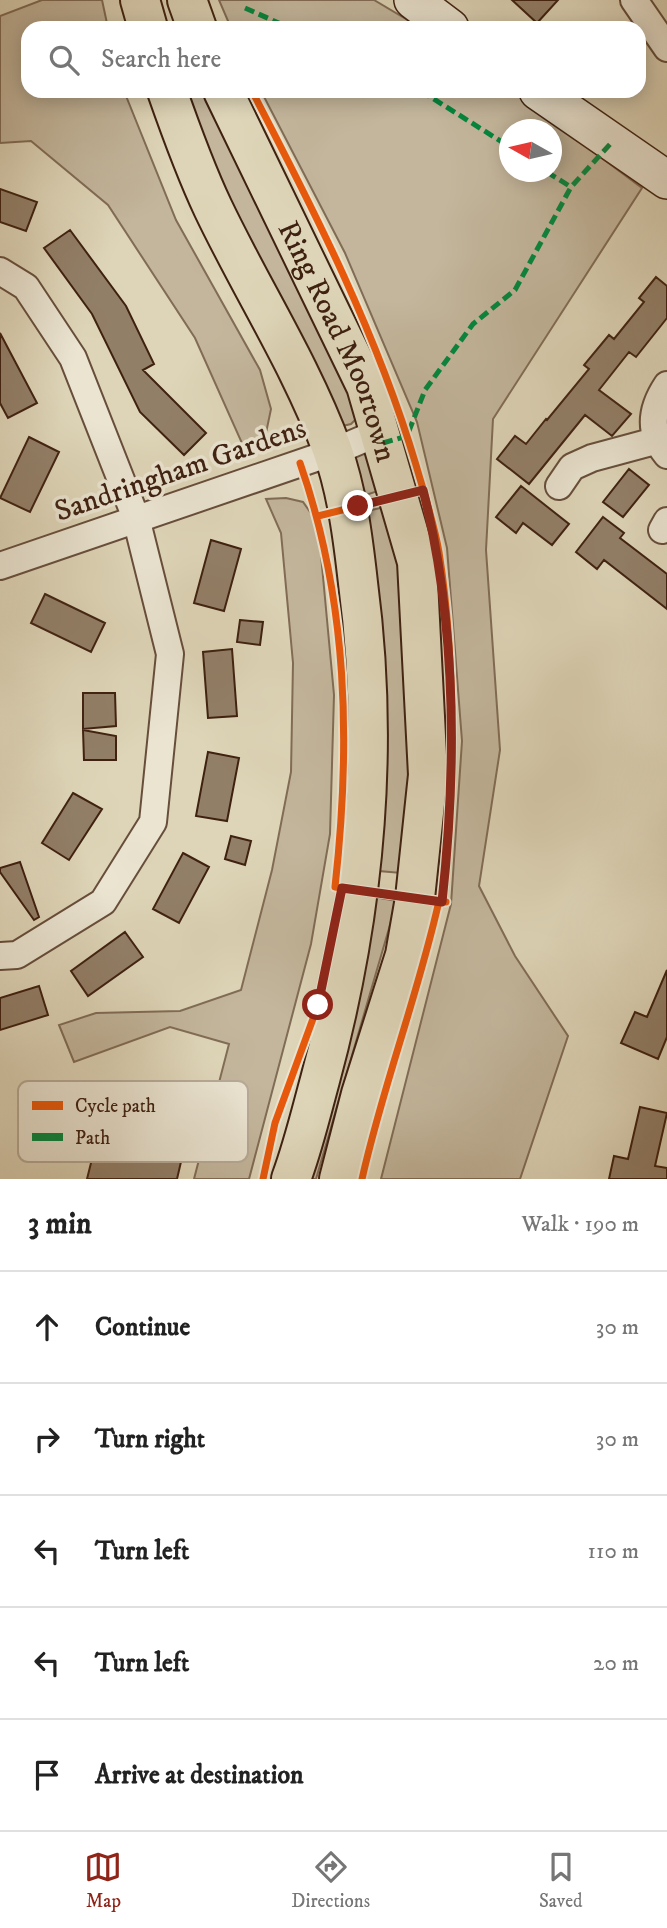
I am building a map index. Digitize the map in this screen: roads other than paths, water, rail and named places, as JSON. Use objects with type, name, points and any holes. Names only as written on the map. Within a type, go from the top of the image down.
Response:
[{"type":"highway","points":[[140,0],[146,21]]},
{"type":"highway","points":[[187,0],[194,21]]},
{"type":"highway","name":"Ring Road Moortown","points":[[170,98],[214,209],[303,375],[333,452],[351,522],[365,631],[369,754],[360,890],[333,1032],[291,1179]]},
{"type":"highway","name":"Ring Road Moortown","points":[[226,98],[366,386],[417,562],[428,775],[415,898],[405,955],[361,1094],[339,1179]]},
{"type":"street","points":[[413,0],[441,21]]},
{"type":"street","points":[[634,0],[667,48]]},
{"type":"street","points":[[548,98],[667,180]]},
{"type":"street","points":[[0,271],[26,287],[74,358],[136,518],[170,654],[153,822],[103,902],[17,955],[0,956]]},
{"type":"street","points":[[559,486],[572,467],[592,458],[661,448],[653,419],[660,396],[667,385]]},
{"type":"street","name":"Sandringham Gardens","points":[[0,566],[333,452],[380,432]]}]
